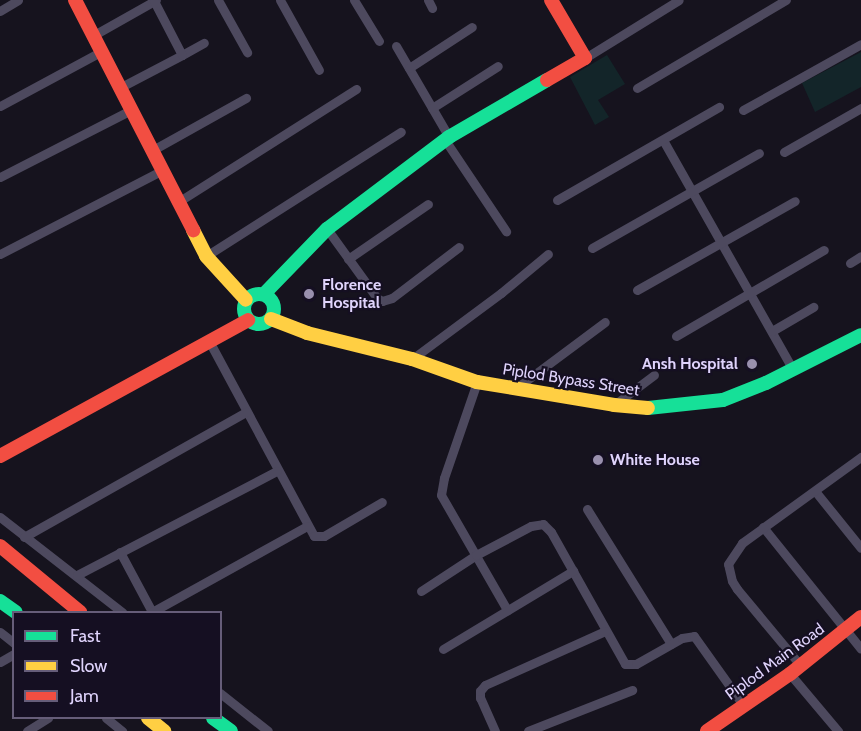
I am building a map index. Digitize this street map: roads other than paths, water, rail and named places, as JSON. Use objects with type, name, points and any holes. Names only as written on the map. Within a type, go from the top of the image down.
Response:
[{"type":"street","points":[[0,11],[18,0]]},
{"type":"street","points":[[75,0],[133,109],[151,151],[206,256],[246,300]]},
{"type":"street","points":[[93,35],[155,0],[182,55]]},
{"type":"street","points":[[218,0],[247,52]]},
{"type":"street","points":[[280,0],[319,70]]},
{"type":"street","points":[[354,0],[379,41]]},
{"type":"street","points":[[551,0],[585,58]]},
{"type":"street","points":[[264,294],[274,305],[271,319],[257,324],[248,320],[244,310],[246,300],[254,294],[264,294],[327,229],[447,139],[679,0]]},
{"type":"street","points":[[637,88],[786,0]]},
{"type":"street","points":[[409,68],[472,27]]},
{"type":"street","points":[[121,87],[204,43]]},
{"type":"street","points":[[743,110],[861,44]]},
{"type":"street","points":[[396,46],[447,139],[506,231]]},
{"type":"street","points":[[0,106],[102,51]]},
{"type":"street","points":[[432,108],[498,66]]},
{"type":"street","points":[[178,202],[356,89]]},
{"type":"street","points":[[151,151],[246,98]]},
{"type":"street","points":[[557,200],[719,107]]},
{"type":"street","points":[[784,153],[861,108]]},
{"type":"street","points":[[0,177],[133,109]]},
{"type":"street","points":[[206,256],[401,132]]},
{"type":"street","points":[[663,140],[792,370]]},
{"type":"street","points":[[592,248],[759,153]]},
{"type":"street","points":[[0,254],[161,171]]},
{"type":"street","points":[[637,290],[795,201]]},
{"type":"street","points":[[348,259],[428,204]]},
{"type":"street","points":[[327,229],[377,298],[382,301],[392,298],[459,247]]},
{"type":"street","points":[[676,336],[824,250]]},
{"type":"street","points":[[412,359],[501,293],[548,254]]},
{"type":"street","points":[[850,263],[861,256]]},
{"type":"street","points":[[772,331],[813,307]]},
{"type":"street","name":"Piplod Bypass Street","points":[[271,319],[307,333],[412,359],[477,382],[614,405],[672,407],[723,400],[792,370],[861,335]]},
{"type":"street","points":[[0,456],[248,320]]},
{"type":"street","points":[[515,389],[605,322]]},
{"type":"street","points":[[209,341],[314,536],[324,536],[382,502]]},
{"type":"street","points":[[614,405],[654,375]]},
{"type":"street","points":[[477,382],[441,487],[444,503],[507,609]]},
{"type":"street","points":[[24,537],[246,412]]},
{"type":"street","points":[[838,731],[737,589],[728,564],[736,549],[763,527],[861,457]]},
{"type":"street","points":[[77,575],[277,471]]},
{"type":"street","points":[[815,491],[861,548]]},
{"type":"street","points":[[587,508],[671,644]]},
{"type":"street","points":[[0,517],[121,611]]},
{"type":"street","points":[[421,591],[476,555],[531,526],[543,524],[551,532],[619,656],[629,666],[688,635],[699,640],[744,706]]},
{"type":"street","points":[[154,611],[307,526]]},
{"type":"street","points":[[763,527],[861,649]]},
{"type":"street","points":[[0,546],[79,611]]},
{"type":"street","points":[[120,552],[151,611]]},
{"type":"street","points":[[443,649],[573,571]]},
{"type":"street","points":[[0,601],[15,611]]},
{"type":"street","name":"Piplod Main Road","points":[[706,731],[796,670],[861,617]]},
{"type":"street","points":[[0,632],[12,641]]},
{"type":"street","points":[[495,731],[480,698],[480,691],[485,685],[605,632]]},
{"type":"street","points":[[528,731],[632,690]]},
{"type":"street","points":[[222,695],[268,731]]},
{"type":"street","points":[[27,731],[45,719]]},
{"type":"street","points":[[108,719],[122,731]]},
{"type":"street","points":[[150,719],[164,731]]},
{"type":"street","points":[[216,719],[231,731]]},
{"type":"place","name":"Florence Hospital","points":[[309,294]]},
{"type":"place","name":"Ansh Hospital","points":[[752,364]]},
{"type":"place","name":"White House","points":[[598,460]]}]
